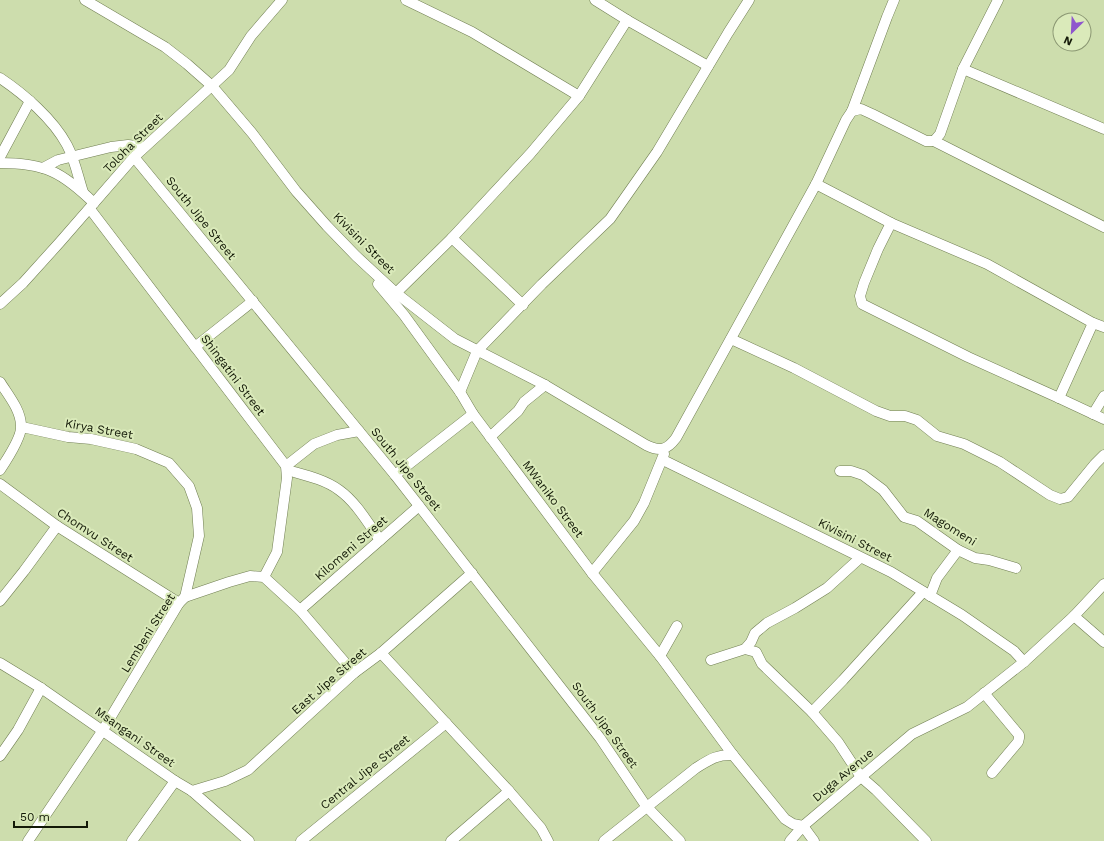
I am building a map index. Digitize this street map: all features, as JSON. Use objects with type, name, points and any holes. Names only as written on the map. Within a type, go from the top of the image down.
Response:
[{"type":"street","name":"Kivisini Street","points":[[85,0],[165,47],[212,86],[252,133],[296,191],[356,256],[396,292],[455,339],[545,385],[653,449],[666,448]]},
{"type":"street","name":"Toloha Street","points":[[0,304],[23,283],[143,147],[229,70],[251,36],[282,0]]},
{"type":"street","points":[[406,0],[472,32],[579,96]]},
{"type":"street","points":[[595,0],[708,66]]},
{"type":"street","points":[[460,392],[477,351],[542,284],[610,219],[657,152],[749,0]]},
{"type":"street","points":[[592,573],[634,521],[644,503],[663,460],[666,448],[670,446],[676,438],[816,184],[846,120],[852,111],[894,0]]},
{"type":"street","points":[[934,141],[940,134],[963,69],[998,0]]},
{"type":"street","points":[[396,292],[452,238],[530,154],[579,96],[627,20]]},
{"type":"street","points":[[963,69],[1104,128]]},
{"type":"street","points":[[0,78],[20,91],[56,129],[72,156],[83,192]]},
{"type":"street","points":[[0,157],[30,101]]},
{"type":"street","points":[[852,111],[861,109],[926,141],[934,141],[1104,227]]},
{"type":"street","points":[[43,168],[58,160],[72,156],[128,145],[143,147]]},
{"type":"street","name":"South Jipe Street","points":[[134,157],[395,475],[600,738],[646,806],[680,841]]},
{"type":"street","name":"Shingatini Street","points":[[0,163],[23,163],[43,168],[61,175],[83,192],[195,347],[286,468]]},
{"type":"street","points":[[816,184],[891,223],[987,264],[1093,323],[1104,327]]},
{"type":"street","points":[[891,223],[864,283],[860,296],[862,304],[968,357],[1104,420]]},
{"type":"street","points":[[452,238],[523,305]]},
{"type":"street","name":"MWaniko Street","points":[[356,256],[404,315],[460,392],[472,414],[592,573],[660,656],[733,755]]},
{"type":"street","points":[[195,347],[253,301]]},
{"type":"street","points":[[1059,398],[1093,323]]},
{"type":"street","points":[[731,339],[794,368],[876,411],[890,416],[905,416],[917,420],[937,436],[964,444],[992,457],[1050,495],[1060,499],[1068,497],[1104,455]]},
{"type":"street","points":[[0,382],[18,412],[22,427],[15,445],[0,470]]},
{"type":"street","points":[[490,437],[518,412],[524,402],[545,385]]},
{"type":"street","points":[[1093,414],[1104,396]]},
{"type":"street","points":[[395,475],[472,414]]},
{"type":"street","name":"Kirya Street","points":[[22,427],[68,438],[91,439],[136,449],[169,463],[189,486],[197,508],[199,536],[182,600]]},
{"type":"street","points":[[286,468],[314,444],[337,435],[359,431]]},
{"type":"street","name":"Kivisini Street","points":[[663,460],[891,572],[962,614],[1014,651],[1024,662]]},
{"type":"street","points":[[286,468],[316,479],[338,490],[355,506],[380,540]]},
{"type":"street","points":[[286,468],[287,478],[277,552],[264,577],[300,610],[354,673]]},
{"type":"street","name":"Magomeni","points":[[840,471],[851,471],[863,476],[883,490],[904,517],[917,521],[958,550],[975,558],[1016,568]]},
{"type":"street","name":"Chomvu Street","points":[[0,484],[57,526],[182,600]]},
{"type":"street","name":"Kilomeni Street","points":[[300,610],[419,506]]},
{"type":"street","points":[[2,599],[57,526]]},
{"type":"street","points":[[812,712],[926,594],[958,550]]},
{"type":"street","points":[[711,660],[745,649],[751,642],[755,633],[767,623],[827,588],[860,558]]},
{"type":"street","name":"East Jipe Street","points":[[192,791],[225,781],[248,770],[354,673],[381,653],[472,573]]},
{"type":"street","name":"Lembeni Street","points":[[28,841],[103,730],[182,600],[229,582],[250,576],[264,577]]},
{"type":"street","name":"Duga Avenue","points":[[790,841],[803,826],[912,734],[967,706],[1024,662],[1074,616],[1104,584]]},
{"type":"street","points":[[1074,616],[1104,642]]},
{"type":"street","points":[[660,656],[677,626]]},
{"type":"street","points":[[745,649],[756,652],[762,664],[812,712],[838,742],[861,777],[876,790],[926,841]]},
{"type":"street","points":[[381,653],[509,791],[541,828],[548,841]]},
{"type":"street","name":"Msangani Street","points":[[0,663],[41,688],[192,791],[249,841]]},
{"type":"street","points":[[0,756],[18,730],[41,688]]},
{"type":"street","points":[[984,693],[1019,734],[1018,742],[992,774]]},
{"type":"street","name":"Central Jipe Street","points":[[301,841],[446,723]]},
{"type":"street","points":[[604,841],[646,806],[696,768],[711,758],[722,754],[733,755],[785,819],[793,824],[803,826],[814,841]]},
{"type":"street","points":[[132,841],[176,781]]},
{"type":"street","points":[[451,841],[509,791]]}]
